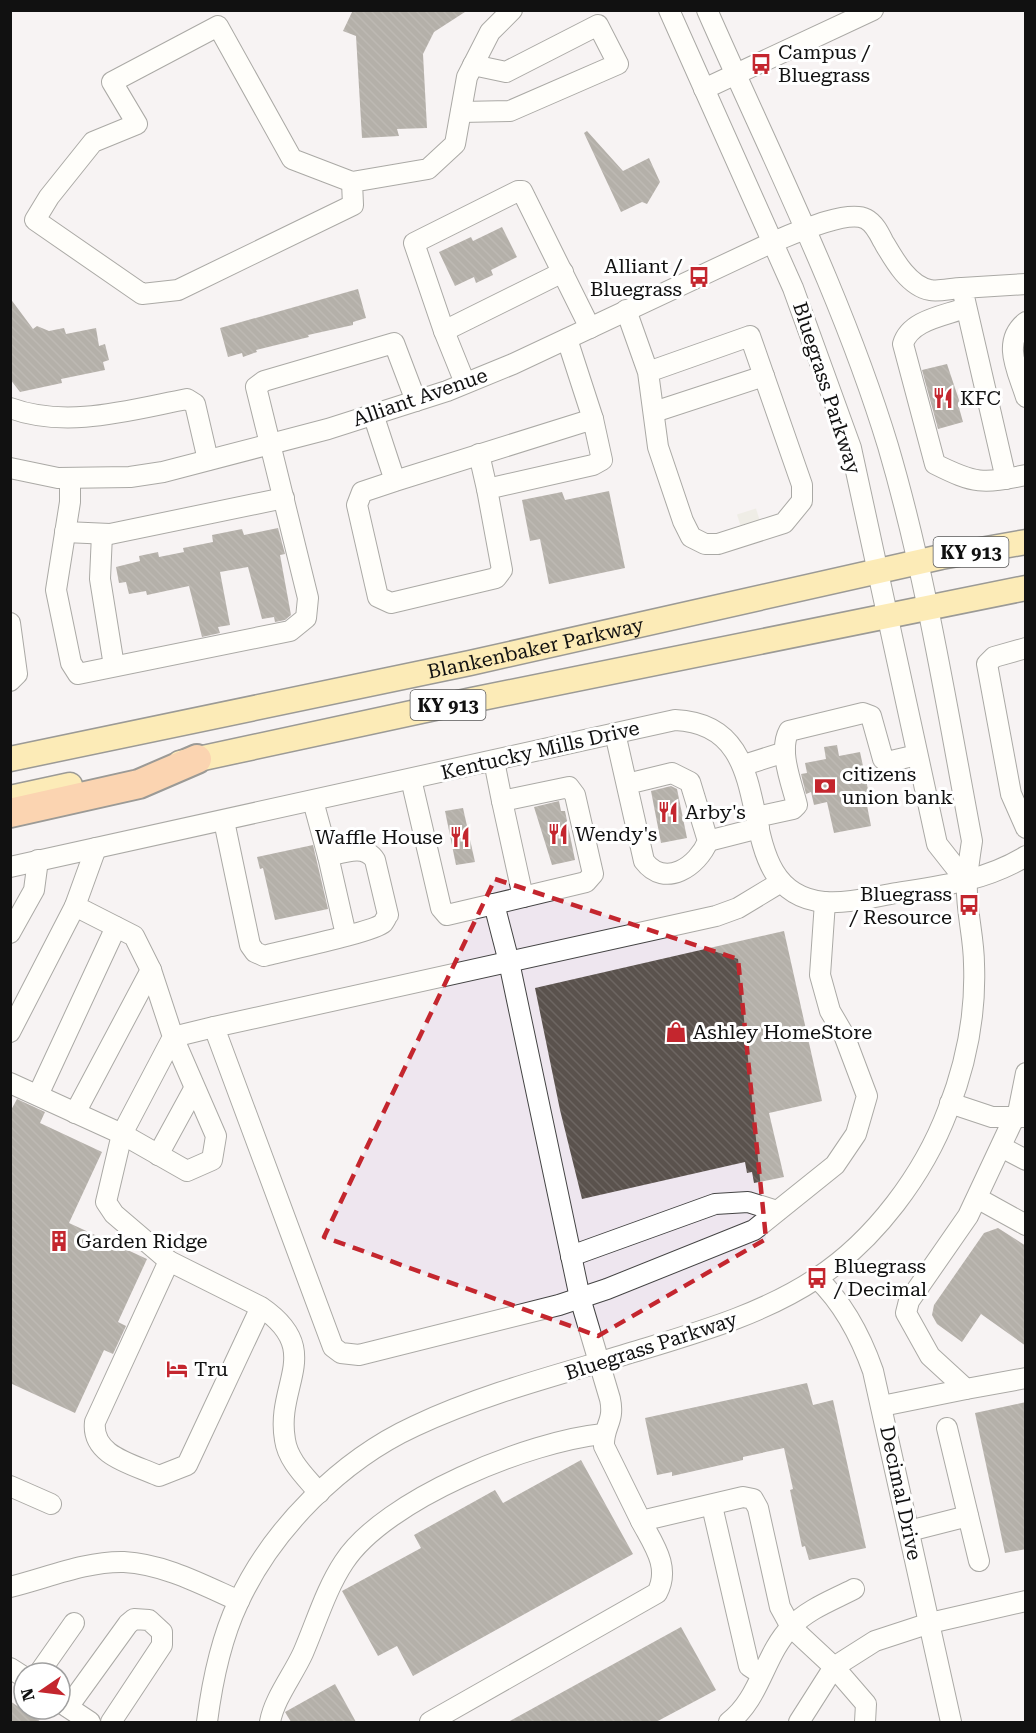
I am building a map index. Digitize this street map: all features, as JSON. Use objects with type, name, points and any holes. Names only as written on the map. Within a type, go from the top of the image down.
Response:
[{"type":"highway","points":[[10,813],[139,784],[197,759]]},
{"type":"main road","name":"Blankenbaker Parkway","points":[[10,759],[470,663],[877,572],[1026,542]]},
{"type":"main road","name":"Blankenbaker Parkway","points":[[10,798],[472,699],[1026,588]]},
{"type":"street","points":[[352,182],[353,205],[178,290],[142,294],[35,220],[49,197],[93,142],[137,124],[112,82],[218,26],[292,159],[352,182],[428,169],[455,144],[467,77],[490,32],[512,10]]},
{"type":"street","name":"Bluegrass Parkway","points":[[669,10],[773,242],[820,359],[851,448],[937,844],[967,882]]},
{"type":"street","name":"Bluegrass Parkway","points":[[207,1722],[210,1700],[229,1625],[239,1601],[257,1570],[284,1532],[319,1493],[357,1462],[411,1427],[461,1406],[740,1317],[785,1297],[817,1278],[866,1236],[889,1210],[924,1160],[950,1103],[964,1060],[972,1021],[974,943],[967,882],[972,841],[928,608],[888,446],[852,342],[806,228],[706,10]]},
{"type":"street","points":[[704,89],[873,10]]},
{"type":"street","points":[[461,112],[510,111],[618,64],[598,25],[506,72],[473,65]]},
{"type":"street","points":[[465,383],[444,331],[414,243],[518,191],[522,191],[590,328]]},
{"type":"street","name":"Alliant Avenue","points":[[10,468],[70,478],[130,477],[271,444],[373,414],[465,383],[567,339],[773,242],[806,228],[847,217],[866,219],[876,228],[893,260],[910,279],[929,290],[1026,284]]},
{"type":"street","points":[[444,331],[563,272]]},
{"type":"street","points":[[962,288],[1006,479]]},
{"type":"street","points":[[965,308],[932,319],[906,333],[903,344],[911,381],[935,464],[973,481],[1026,475]]},
{"type":"street","points":[[626,310],[648,372],[658,447],[690,537],[705,544],[726,542],[784,523],[802,501],[802,485],[750,336],[648,372]]},
{"type":"street","points":[[1026,322],[1014,332],[1011,343],[1026,397]]},
{"type":"street","points":[[487,489],[593,465],[602,460],[593,419],[567,339]]},
{"type":"street","points":[[70,478],[56,590],[71,663],[78,674],[290,631],[306,618],[308,598],[256,387],[264,381],[394,343],[416,401]]},
{"type":"street","points":[[654,412],[764,376]]},
{"type":"street","points":[[10,408],[24,413],[93,418],[187,399],[195,404],[208,460]]},
{"type":"street","points":[[373,414],[395,481]]},
{"type":"street","points":[[479,454],[502,570],[496,578],[391,603],[378,597],[357,505],[362,492],[479,454],[593,419]]},
{"type":"street","points":[[65,532],[102,534],[284,498]]},
{"type":"street","points":[[759,518],[784,523]]},
{"type":"street","points":[[726,542],[740,524]]},
{"type":"street","points":[[102,534],[100,579],[114,666]]},
{"type":"street","points":[[10,623],[17,674],[10,681]]},
{"type":"street","points":[[1026,648],[994,657],[987,664],[1011,794],[1021,805],[1026,828]]},
{"type":"street","points":[[615,734],[644,861],[656,873],[664,875],[684,870],[695,862],[708,841],[793,809],[796,805],[784,740],[789,731],[863,713],[871,716],[883,759],[887,762],[918,755]]},
{"type":"street","name":"Kentucky Mills Drive","points":[[10,867],[675,720],[702,724],[728,741],[744,765],[768,862],[781,882]]},
{"type":"street","points":[[744,765],[785,752]]},
{"type":"street","points":[[494,760],[523,897]]},
{"type":"street","points":[[627,784],[672,773],[682,776],[690,782],[695,793],[708,841]]},
{"type":"street","points":[[411,779],[441,908],[447,915],[586,882],[593,874],[575,795],[569,788],[502,801]]},
{"type":"street","points":[[313,801],[346,935]]},
{"type":"street","points":[[224,821],[232,868],[250,945],[255,952],[264,956],[384,923],[388,915],[375,860],[370,853],[362,850],[328,856]]},
{"type":"street","points":[[10,1032],[75,906],[96,848]]},
{"type":"street","points":[[319,1493],[289,1455],[285,1440],[284,1422],[292,1383],[294,1347],[288,1330],[279,1319],[261,1307],[169,1261],[114,1214],[106,1202],[122,1134],[173,1037],[716,916],[738,908],[781,882],[794,892],[825,902],[967,882],[1026,856]]},
{"type":"street","points":[[10,933],[34,890],[38,860]]},
{"type":"street","points":[[214,1027],[333,1347],[341,1353],[359,1355],[580,1298],[754,1230],[835,1165],[855,1134],[867,1096],[844,1035],[830,1011],[820,975],[825,902]]},
{"type":"street","points":[[430,1722],[657,1593],[662,1583],[663,1569],[658,1552],[608,1457],[603,1434],[613,1413],[601,1362],[580,1298],[509,962],[494,904]]},
{"type":"street","points":[[10,1083],[122,1134],[187,1172],[212,1160],[216,1136],[173,1037],[151,970],[134,936],[75,906]]},
{"type":"street","points":[[38,1095],[116,927]]},
{"type":"street","points":[[75,1113],[151,970]]},
{"type":"street","points":[[966,1389],[930,1356],[906,1313],[909,1302],[968,1216],[1001,1147],[1019,1118],[1026,1073]]},
{"type":"street","points":[[158,1155],[194,1089]]},
{"type":"street","points":[[950,1103],[992,1117],[1019,1118]]},
{"type":"street","points":[[1001,1147],[1026,1160]]},
{"type":"street","points":[[977,1198],[1026,1225]]},
{"type":"street","points":[[571,1256],[715,1204],[748,1202],[777,1211]]},
{"type":"street","points":[[169,1261],[95,1422],[97,1443],[104,1451],[159,1476],[187,1465],[261,1307]]},
{"type":"street","name":"Decimal Drive","points":[[817,1278],[837,1299],[873,1371],[951,1722]]},
{"type":"street","points":[[882,1406],[1026,1378]]},
{"type":"street","points":[[946,1428],[979,1561]]},
{"type":"street","points":[[270,1722],[333,1581],[359,1542],[379,1525],[465,1476],[508,1459],[587,1436],[603,1434]]},
{"type":"street","points":[[10,1486],[51,1504]]},
{"type":"street","points":[[641,1521],[743,1497],[753,1499],[758,1509],[780,1606],[791,1627],[834,1667],[866,1704],[865,1722]]},
{"type":"street","points":[[712,1506],[749,1666],[760,1674]]},
{"type":"street","points":[[909,1531],[968,1516]]},
{"type":"street","points":[[10,1587],[86,1567],[124,1562],[165,1570],[239,1601]]},
{"type":"street","points":[[729,1722],[739,1714],[752,1696],[760,1674],[791,1627],[810,1612],[854,1589]]},
{"type":"street","points":[[799,1722],[834,1667],[875,1641],[930,1623],[1026,1601]]},
{"type":"street","points":[[72,1694],[128,1624],[134,1619],[149,1620],[162,1632],[162,1645],[111,1722]]},
{"type":"street","points":[[47,1661],[74,1623]]},
{"type":"street","points":[[72,1710],[90,1722]]},
{"type":"highlighted area","points":[[495,879],[738,959],[766,1239],[598,1336],[324,1237]]},
{"type":"shaded area","points":[[11,11],[1025,11],[1025,1722],[11,1722]]},
{"type":"building","points":[[353,10],[468,10],[434,32],[423,54],[427,128],[397,129],[399,136],[362,138],[356,36],[343,31]]},
{"type":"building","points":[[587,131],[623,171],[649,158],[660,182],[647,204],[642,202],[621,212],[584,133]]},
{"type":"building","points":[[502,227],[517,257],[491,270],[493,275],[476,283],[474,277],[455,286],[439,252],[471,237],[473,241]]},
{"type":"building","points":[[358,289],[366,318],[353,322],[353,325],[256,350],[257,352],[243,357],[242,353],[228,357],[220,328]]},
{"type":"building","points":[[10,298],[33,329],[37,326],[49,331],[64,328],[66,334],[96,328],[99,346],[105,344],[109,360],[103,362],[105,370],[61,379],[62,383],[20,392],[10,379]]},
{"type":"building","name":"KFC","points":[[947,364],[960,403],[958,404],[963,422],[938,429],[922,370]]},
{"type":"building","points":[[609,491],[625,568],[549,584],[540,539],[530,541],[522,500],[562,492],[565,500]]},
{"type":"building","points":[[278,528],[285,554],[280,555],[291,615],[285,620],[275,622],[274,617],[262,619],[248,567],[220,572],[230,625],[218,627],[220,633],[202,637],[189,586],[147,595],[146,591],[129,594],[126,582],[119,583],[116,567],[140,561],[139,556],[158,552],[159,557],[184,552],[183,548],[213,542],[212,535],[242,529],[244,535]]},
{"type":"building","points":[[837,745],[839,756],[860,752],[869,794],[865,795],[871,826],[834,833],[827,802],[814,805],[811,792],[806,794],[801,774],[807,773],[805,763],[826,759],[824,747]]},
{"type":"building","name":"Arby's","points":[[671,786],[677,789],[687,838],[661,843],[651,791]]},
{"type":"building","name":"Wendy's","points":[[559,801],[561,811],[565,811],[575,860],[552,865],[534,807]]},
{"type":"building","name":"Waffle House","points":[[463,808],[475,862],[456,865],[445,811]]},
{"type":"building","points":[[313,845],[328,909],[275,920],[263,868],[260,869],[257,857]]},
{"type":"building","name":"Ashley HomeStore","points":[[784,931],[822,1101],[769,1113],[784,1177],[754,1183],[752,1172],[747,1173],[745,1162],[582,1199],[560,1110],[535,988]]},
{"type":"building","name":"Garden Ridge","points":[[17,1099],[45,1112],[40,1123],[102,1152],[69,1223],[147,1259],[118,1322],[126,1326],[113,1354],[104,1350],[75,1413],[10,1383],[10,1112]]},
{"type":"building","points":[[998,1228],[1026,1246],[1026,1346],[981,1314],[962,1342],[937,1324],[932,1315],[934,1305],[984,1233]]},
{"type":"building","points":[[807,1383],[813,1405],[833,1400],[866,1548],[809,1560],[805,1546],[802,1547],[784,1448],[672,1476],[672,1472],[657,1475],[645,1418]]},
{"type":"building","points":[[1026,1402],[1026,1549],[1005,1553],[975,1413]]},
{"type":"building","points":[[581,1460],[633,1554],[413,1676],[397,1646],[378,1656],[342,1591],[421,1548],[414,1535],[495,1490],[503,1503]]},
{"type":"building","points":[[681,1627],[716,1690],[656,1722],[508,1722]]},
{"type":"building","points":[[335,1684],[356,1722],[291,1722],[285,1712]]},
{"type":"building","points":[[10,1701],[12,1702],[12,1721],[41,1722],[10,1722]]},
{"type":"tunnel","points":[[740,524],[759,518]]},
{"type":"place","name":"Campus / Bluegrass","points":[[761,64]]},
{"type":"place","name":"Alliant / Bluegrass","points":[[699,277]]},
{"type":"place","name":"KFC","points":[[943,398]]},
{"type":"place","name":"citizens union bank","points":[[825,786]]},
{"type":"place","name":"Arby's","points":[[668,812]]},
{"type":"place","name":"Wendy's","points":[[558,834]]},
{"type":"place","name":"Waffle House","points":[[460,837]]},
{"type":"place","name":"Bluegrass / Resource","points":[[969,905]]},
{"type":"place","name":"Ashley HomeStore","points":[[676,1032]]},
{"type":"place","name":"Garden Ridge","points":[[59,1241]]},
{"type":"place","name":"Bluegrass / Decimal","points":[[817,1278]]},
{"type":"place","name":"Tru","points":[[177,1369]]}]
